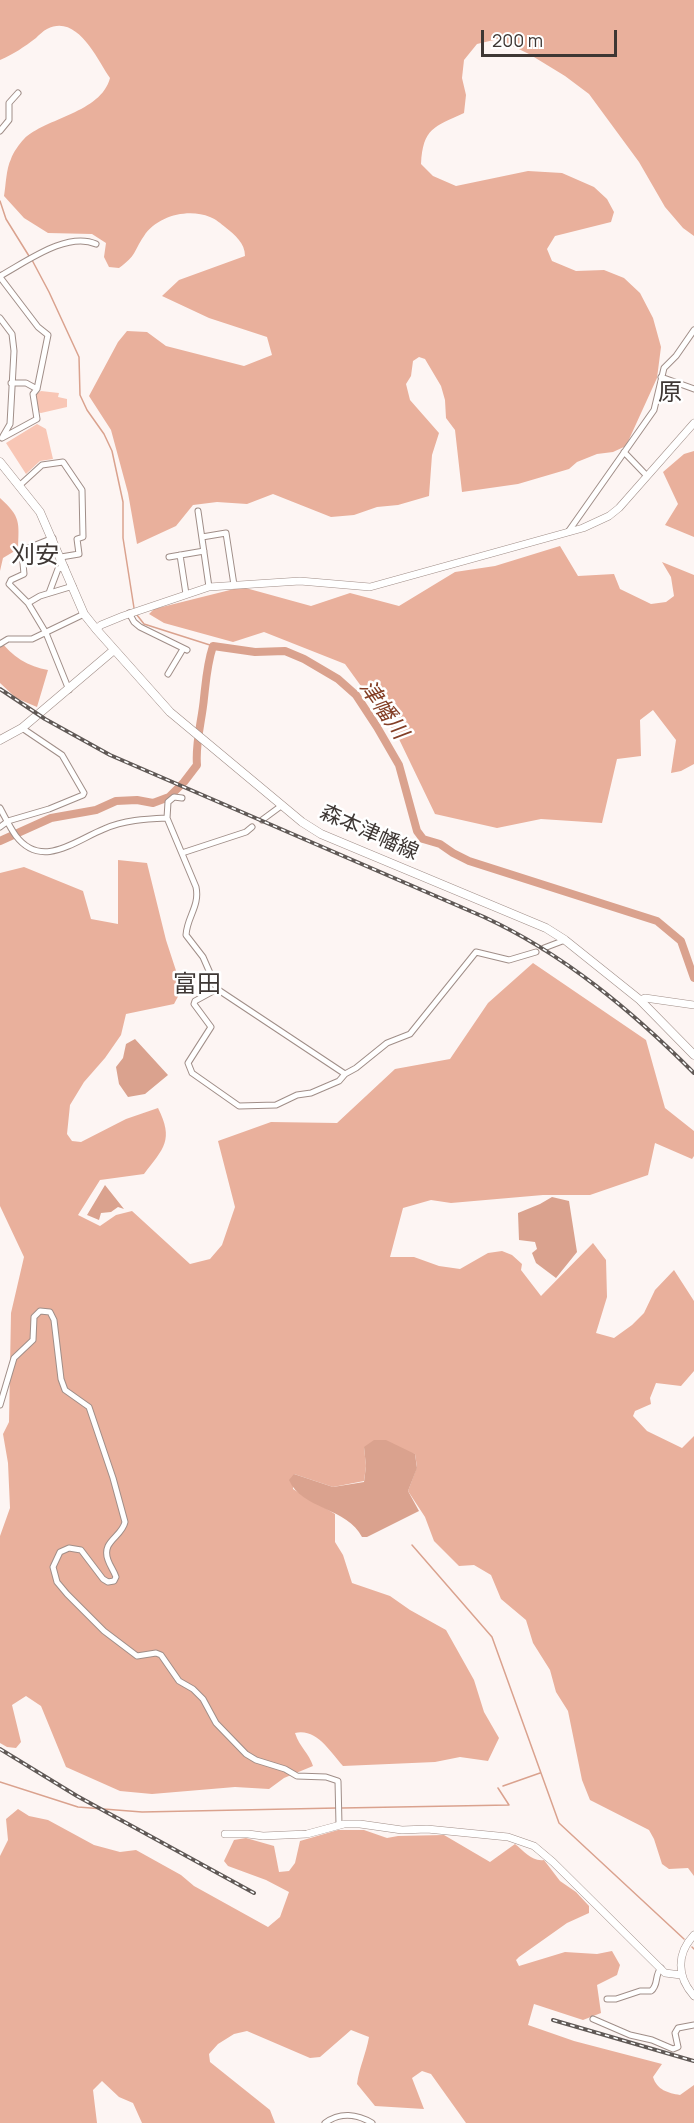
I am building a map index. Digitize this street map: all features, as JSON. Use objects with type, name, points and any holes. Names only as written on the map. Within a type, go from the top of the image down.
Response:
[{"type":"main road","name":"森本津幡線","points":[[0,462],[40,512],[84,614],[163,705],[191,731],[281,806],[321,834],[524,918],[565,940],[640,1000],[694,1055]]},
{"type":"main road","points":[[0,740],[22,728],[114,650]]},
{"type":"street","points":[[0,131],[9,120],[9,103],[18,93]]},
{"type":"street","points":[[1,439],[37,419],[33,394],[37,390],[48,335],[38,327],[0,277],[68,241],[96,244]]},
{"type":"street","points":[[0,318],[12,334],[14,351],[10,424],[1,439]]},
{"type":"street","points":[[567,532],[654,410],[664,368],[676,356],[694,330]]},
{"type":"street","points":[[661,377],[694,389]]},
{"type":"street","points":[[11,383],[26,383],[37,390]]},
{"type":"street","points":[[96,629],[133,612],[208,587],[300,581],[370,587],[596,524],[609,516],[694,423]]},
{"type":"street","points":[[624,453],[647,476]]},
{"type":"street","points":[[19,486],[42,465],[63,462],[82,490],[83,537],[77,539],[79,554],[61,557]]},
{"type":"street","points":[[198,511],[208,587]]},
{"type":"street","points":[[202,537],[226,533],[234,585]]},
{"type":"street","points":[[53,538],[28,548],[22,553],[24,574],[9,583],[28,603],[46,633],[69,690]]},
{"type":"street","points":[[169,557],[204,551]]},
{"type":"street","points":[[180,555],[186,594]]},
{"type":"street","points":[[49,593],[58,569],[65,567]]},
{"type":"street","points":[[28,603],[40,596],[73,586]]},
{"type":"street","points":[[133,612],[134,622],[140,627],[185,649],[168,674]]},
{"type":"street","points":[[0,644],[8,639],[32,639],[84,614]]},
{"type":"street","points":[[0,826],[49,809],[84,793],[62,755],[22,728]]},
{"type":"street","points":[[182,798],[174,797],[168,802],[167,818],[196,887],[198,898],[186,930],[186,936],[202,957],[217,989],[345,1074]]},
{"type":"street","points":[[262,820],[281,806]]},
{"type":"street","points":[[0,808],[23,844],[36,851],[56,851],[116,824],[167,818]]},
{"type":"street","points":[[182,853],[246,832],[252,827]]},
{"type":"street","points":[[544,948],[565,940]]},
{"type":"street","points":[[217,989],[195,1001],[194,1004],[211,1027],[188,1063],[192,1073],[239,1106],[276,1105],[297,1095],[311,1093],[339,1081],[387,1043],[410,1035],[476,952],[509,960],[536,952]]},
{"type":"street","points":[[640,1000],[645,998],[694,1005]]},
{"type":"street","points":[[0,1405],[14,1358],[33,1340],[34,1317],[40,1311],[50,1312],[54,1320],[61,1379],[65,1390],[89,1407],[125,1522],[124,1528],[109,1542],[107,1551],[107,1559],[116,1577],[114,1581],[108,1582],[103,1579],[81,1550],[69,1548],[60,1552],[55,1561],[53,1567],[57,1582],[66,1594],[104,1631],[129,1652],[136,1656],[156,1653],[161,1655],[179,1681],[204,1699],[216,1723],[246,1754],[297,1776],[326,1777],[338,1781],[339,1825]]},
{"type":"street","points":[[225,1834],[263,1836],[307,1834],[339,1825],[360,1824],[390,1829],[427,1829],[508,1837],[534,1846],[570,1876],[665,1972],[681,1975]]},
{"type":"street","points":[[694,1935],[684,1946],[681,1954],[681,1975],[694,1996]]},
{"type":"street","points":[[607,1999],[616,1999],[640,1991],[651,1991],[656,1987],[656,1975],[661,1968]]},
{"type":"street","points":[[593,2019],[621,2032],[652,2040],[673,2049],[678,2047],[675,2033],[678,2028],[694,2025]]},
{"type":"street","points":[[325,2123],[342,2115],[362,2117],[372,2123]]},
{"type":"shaded area","points":[[0,0],[694,0],[694,236],[683,228],[665,207],[639,162],[589,94],[529,54],[498,39],[477,44],[464,60],[462,78],[466,95],[464,113],[432,130],[424,143],[422,152],[421,164],[433,176],[456,186],[528,171],[562,173],[594,187],[607,199],[614,212],[611,222],[555,236],[547,249],[552,261],[576,271],[604,270],[624,278],[640,293],[653,318],[661,347],[657,378],[626,446],[577,462],[569,469],[518,484],[462,492],[455,430],[446,418],[441,386],[425,359],[419,357],[413,361],[411,376],[406,384],[410,400],[439,433],[432,455],[429,496],[398,505],[377,507],[354,515],[331,517],[273,494],[247,504],[217,502],[193,505],[176,526],[137,544],[128,493],[111,430],[89,396],[118,342],[127,331],[147,332],[166,346],[244,366],[272,355],[267,337],[209,318],[162,296],[179,280],[245,256],[239,240],[214,219],[192,213],[165,219],[150,229],[125,264],[119,268],[109,267],[104,257],[106,243],[92,234],[48,233],[24,218],[4,196],[9,163],[22,141],[33,132],[72,114],[96,99],[105,90],[110,78],[85,40],[68,27],[58,26],[47,29],[23,47],[0,60]]},
{"type":"shaded area","points":[[41,391],[59,393],[58,397],[67,399],[67,407],[37,412],[35,395]]},
{"type":"shaded area","points":[[37,424],[46,429],[53,459],[40,461],[26,474],[6,443]]},
{"type":"shaded area","points":[[694,451],[694,537],[665,525],[678,504],[663,472],[684,454]]},
{"type":"shaded area","points":[[0,498],[15,515],[19,532],[18,549],[3,558],[0,571]]},
{"type":"shaded area","points":[[560,546],[578,576],[614,574],[620,589],[651,604],[666,602],[674,596],[671,577],[662,562],[694,575],[694,764],[671,773],[676,740],[653,710],[640,720],[641,756],[617,759],[602,823],[541,819],[497,828],[435,814],[398,737],[345,664],[264,632],[233,642],[164,623],[149,614],[154,609],[242,587],[311,606],[350,593],[399,606],[455,572],[495,566]]},
{"type":"shaded area","points":[[0,640],[21,660],[48,670],[37,707],[16,698],[0,683]]},
{"type":"shaded area","points":[[118,860],[147,863],[166,940],[182,989],[174,1004],[126,1014],[121,1035],[84,1082],[70,1105],[67,1134],[72,1141],[81,1142],[126,1119],[158,1108],[166,1136],[157,1157],[144,1174],[100,1180],[78,1215],[100,1226],[116,1215],[132,1211],[190,1264],[210,1259],[222,1245],[235,1207],[218,1141],[271,1122],[337,1123],[395,1069],[450,1059],[488,1003],[533,963],[646,1040],[665,1108],[694,1131],[692,1159],[655,1143],[648,1175],[590,1195],[543,1195],[451,1203],[431,1200],[403,1208],[390,1257],[414,1257],[439,1266],[460,1269],[488,1253],[502,1251],[512,1255],[522,1264],[521,1270],[541,1296],[593,1243],[606,1260],[607,1297],[596,1333],[614,1338],[644,1313],[655,1290],[674,1270],[694,1301],[694,1371],[681,1386],[656,1383],[650,1398],[651,1404],[635,1411],[633,1416],[647,1431],[682,1448],[694,1436],[694,1876],[688,1868],[669,1869],[662,1864],[649,1830],[590,1800],[582,1780],[568,1711],[556,1692],[550,1670],[533,1643],[526,1620],[501,1599],[491,1575],[474,1565],[459,1566],[434,1541],[425,1517],[408,1491],[417,1467],[415,1454],[364,1447],[366,1466],[364,1481],[333,1487],[294,1474],[293,1489],[335,1514],[335,1542],[343,1555],[352,1583],[390,1596],[446,1630],[474,1680],[484,1712],[499,1738],[488,1761],[460,1757],[435,1762],[343,1766],[322,1742],[303,1732],[295,1733],[313,1766],[284,1778],[269,1789],[235,1787],[152,1794],[120,1791],[66,1767],[41,1706],[26,1696],[12,1705],[21,1742],[16,1748],[0,1743],[0,1536],[10,1508],[8,1463],[3,1434],[9,1422],[11,1313],[24,1257],[0,1206],[0,873],[24,867],[83,891],[91,919],[118,924]]},
{"type":"shaded area","points":[[135,1039],[168,1075],[145,1094],[128,1097],[119,1084],[116,1067],[123,1058],[126,1044]]},
{"type":"shaded area","points":[[105,1185],[124,1209],[118,1207],[111,1212],[101,1213],[99,1220],[87,1215]]},
{"type":"shaded area","points":[[552,1197],[569,1201],[577,1252],[556,1278],[536,1263],[532,1253],[537,1249],[535,1242],[519,1240],[518,1213]]},
{"type":"shaded area","points":[[374,1440],[386,1440],[415,1454],[417,1468],[408,1491],[419,1511],[367,1537],[362,1537],[346,1520],[295,1490],[289,1480],[294,1474],[333,1487],[364,1482],[366,1466],[364,1447]]},
{"type":"shaded area","points":[[18,1809],[29,1816],[48,1820],[94,1845],[120,1852],[136,1850],[181,1875],[194,1886],[268,1927],[280,1917],[289,1892],[266,1880],[228,1866],[224,1861],[234,1840],[246,1838],[274,1846],[279,1872],[289,1871],[295,1863],[300,1841],[338,1830],[364,1830],[387,1838],[444,1835],[490,1862],[515,1844],[532,1858],[544,1860],[560,1881],[576,1892],[589,1906],[589,1913],[567,1923],[519,1957],[516,1960],[519,1966],[565,1952],[597,1954],[612,1951],[620,1965],[617,1975],[597,1985],[601,2013],[583,2020],[534,2004],[528,2025],[574,2041],[662,2064],[653,2077],[657,2085],[664,2090],[680,2095],[694,2085],[694,2123],[466,2123],[431,2074],[422,2071],[412,2078],[424,2109],[375,2106],[357,2084],[369,2037],[351,2030],[320,2057],[310,2058],[247,2031],[234,2034],[218,2044],[209,2054],[210,2062],[270,2110],[275,2123],[142,2123],[133,2103],[119,2097],[102,2081],[93,2090],[97,2123],[0,2123],[0,1856],[8,1840],[6,1819]]},
{"type":"waterway","points":[[0,201],[6,219],[29,256]]},
{"type":"waterway","points":[[32,260],[79,357],[80,395],[112,451],[123,502],[123,538],[134,608]]},
{"type":"waterway","points":[[137,615],[144,624],[213,646]]},
{"type":"waterway","name":"津幡川","points":[[0,841],[51,818],[96,810],[116,801],[137,800],[153,803],[169,797],[197,765],[207,672],[213,646],[255,652],[285,651],[304,659],[338,679],[356,695],[399,765],[417,831],[423,839],[440,844],[469,861],[657,921],[681,941],[694,978]]},
{"type":"waterway","points":[[412,1545],[492,1637],[559,1823],[684,1939]]},
{"type":"waterway","points":[[503,1786],[540,1773]]},
{"type":"waterway","points":[[0,1782],[78,1807],[142,1812],[337,1808]]},
{"type":"waterway","points":[[342,1808],[509,1805],[498,1788]]},
{"type":"railway","points":[[0,689],[45,719],[110,755],[484,917],[542,948],[621,1006],[694,1073]]},
{"type":"railway","points":[[0,1749],[77,1796],[254,1893]]},
{"type":"railway","points":[[553,2020],[694,2061]]},
{"type":"district","name":"原","points":[[670,393]]},
{"type":"district","name":"刈安","points":[[35,556]]},
{"type":"district","name":"富田","points":[[197,985]]}]
